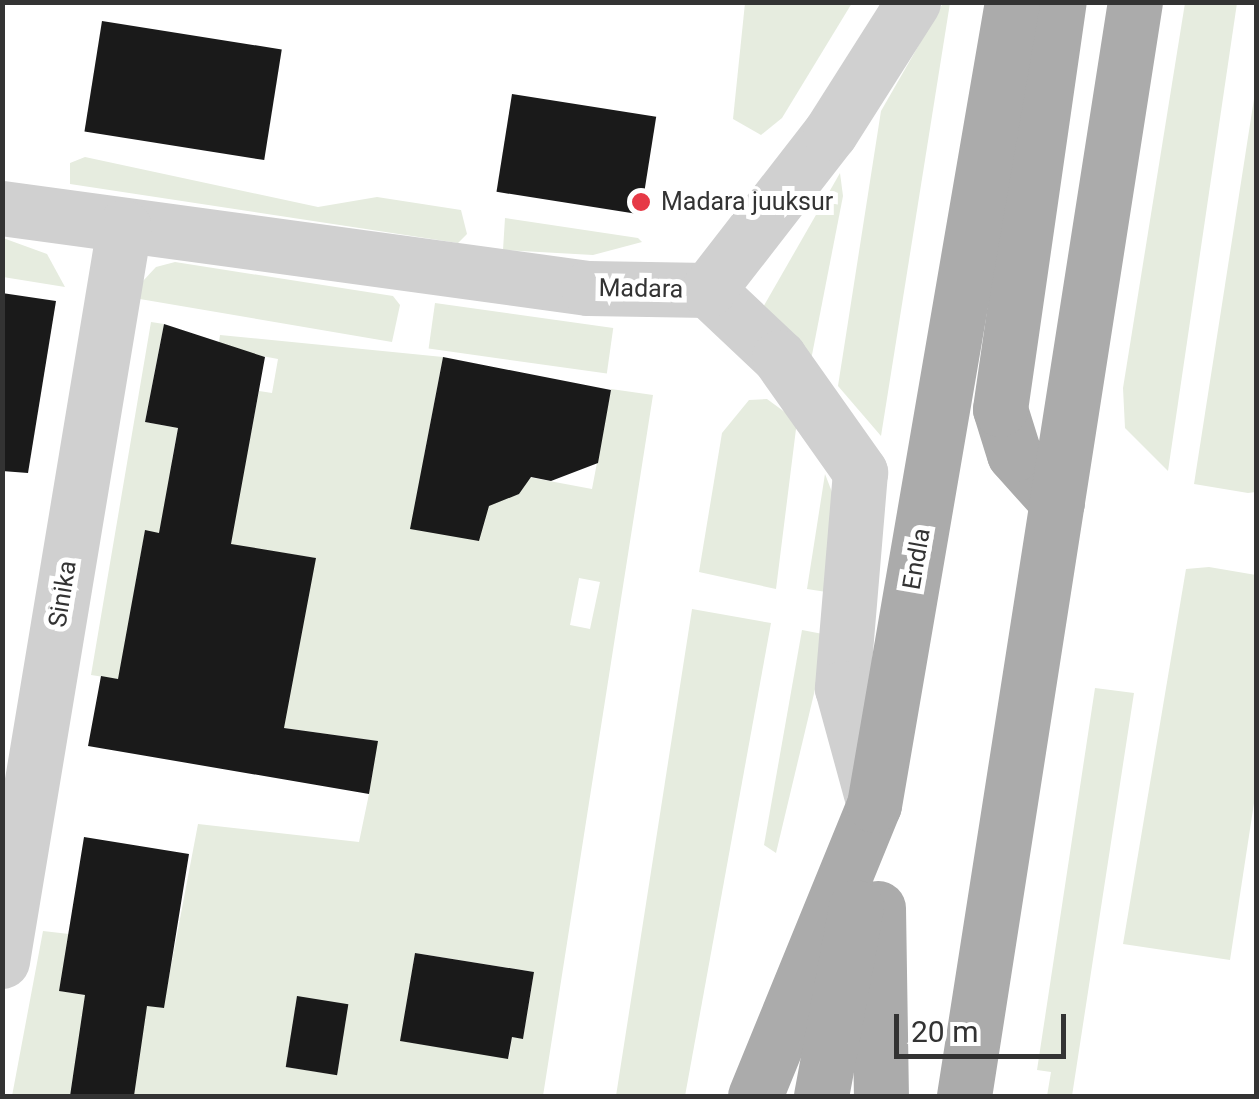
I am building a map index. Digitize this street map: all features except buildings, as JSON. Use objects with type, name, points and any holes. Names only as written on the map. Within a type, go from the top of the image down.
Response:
[{"type":"main road","name":"Endla","points":[[755,1096],[874,805],[1012,2]]},
{"type":"main road","points":[[1057,502],[1014,454],[1000,410],[1059,2]]},
{"type":"main road","points":[[964,1096],[1135,2]]},
{"type":"main road","points":[[821,1096],[874,805]]},
{"type":"main road","points":[[874,805],[880,1096]]},
{"type":"street","points":[[708,290],[830,133],[913,2]]},
{"type":"street","name":"Madara","points":[[2,208],[588,288],[708,290],[779,356],[860,472],[842,688],[874,805]]},
{"type":"street","name":"Sinika","points":[[2,961],[124,227]]},
{"type":"shaded area","points":[[745,3],[852,3],[782,118],[761,135],[733,119]]},
{"type":"shaded area","points":[[943,3],[950,3],[881,436],[838,386],[881,111]]},
{"type":"shaded area","points":[[1185,3],[1237,3],[1168,471],[1125,428],[1123,388]]},
{"type":"shaded area","points":[[1256,86],[1256,492],[1248,493],[1194,484]]},
{"type":"shaded area","points":[[85,157],[318,207],[377,197],[461,210],[467,234],[458,243],[70,184],[70,163]]},
{"type":"shaded area","points":[[840,173],[843,196],[811,360],[762,309]]},
{"type":"shaded area","points":[[505,218],[638,238],[642,242],[593,255],[503,250]]},
{"type":"shaded area","points":[[3,238],[47,254],[65,287],[3,277]]},
{"type":"shaded area","points":[[175,262],[393,296],[400,305],[392,342],[128,297],[156,267]]},
{"type":"shaded area","points":[[435,303],[613,328],[607,374],[429,349]]},
{"type":"shaded area","points":[[151,322],[164,324],[145,422],[178,428],[172,460],[243,474],[259,391],[272,393],[278,359],[218,348],[220,335],[443,357],[424,457],[481,468],[500,496],[519,494],[528,477],[592,489],[611,389],[653,395],[543,1096],[134,1096],[135,1085],[73,1076],[70,1096],[12,1096],[43,931],[69,934],[60,991],[163,1008],[198,824],[359,842],[369,794],[377,741],[126,706],[130,681],[91,675]],"holes":[[[145,531],[315,558],[124,650]],[[579,578],[600,582],[590,629],[570,625]],[[415,953],[534,972],[523,1038],[512,1037],[509,1058],[401,1041]],[[297,997],[338,1075],[287,1067]]]},
{"type":"shaded area","points":[[767,399],[797,421],[776,589],[699,572],[722,433],[749,400]]},
{"type":"shaded area","points":[[825,474],[842,518],[833,593],[807,589]]},
{"type":"shaded area","points":[[1209,567],[1256,575],[1256,790],[1230,960],[1123,944],[1186,569]]},
{"type":"shaded area","points":[[692,609],[771,623],[685,1096],[616,1096]]},
{"type":"shaded area","points":[[802,630],[828,635],[776,853],[764,845]]},
{"type":"shaded area","points":[[1095,688],[1134,693],[1072,1096],[1047,1096],[1051,1072],[1037,1070]]},
{"type":"place","name":"Madara juuksur","points":[[641,202]]}]
